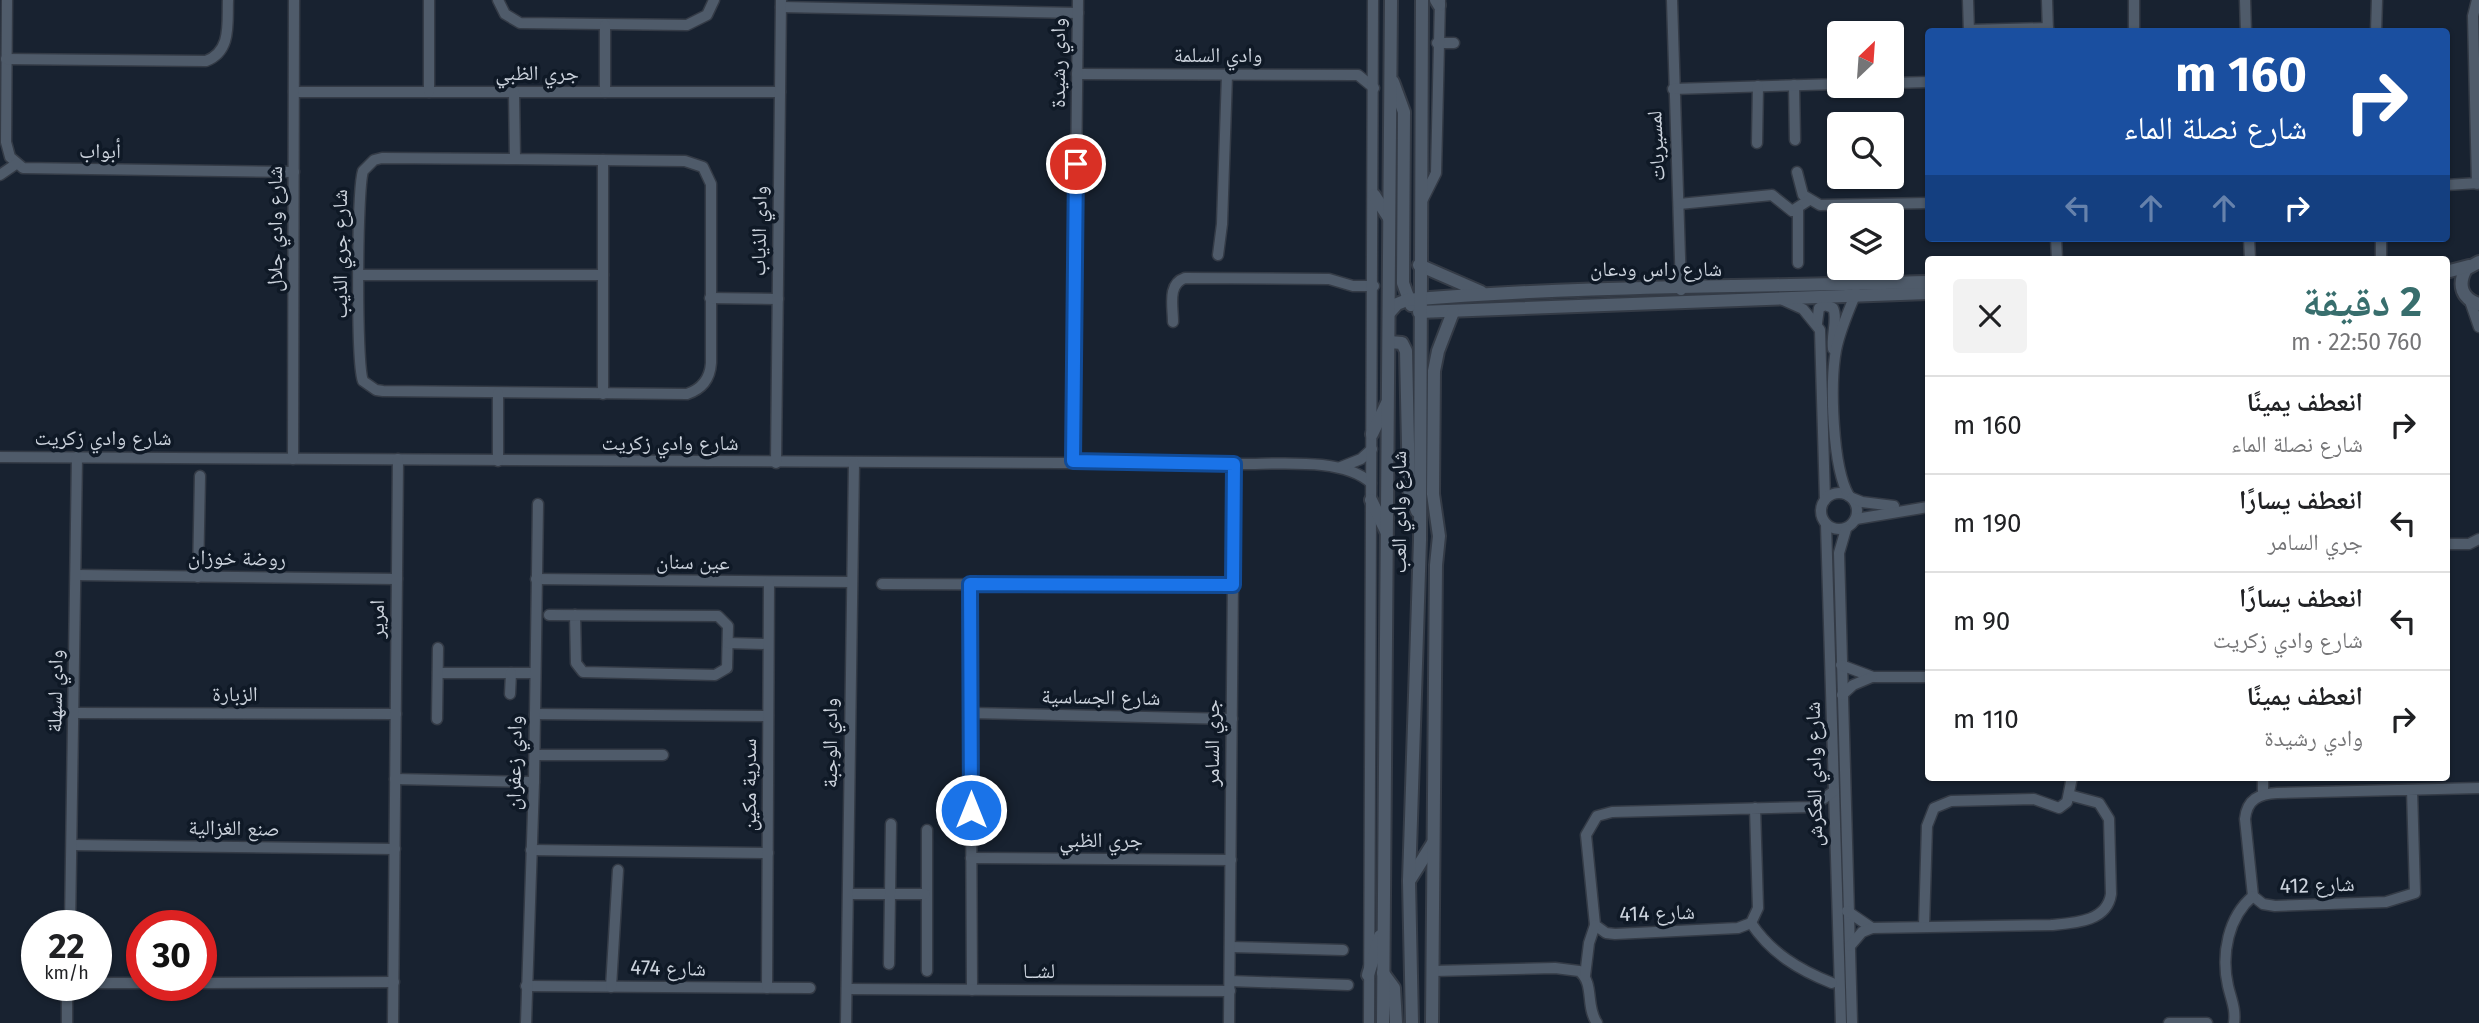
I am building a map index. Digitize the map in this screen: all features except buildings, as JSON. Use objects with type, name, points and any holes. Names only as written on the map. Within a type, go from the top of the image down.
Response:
[{"type":"street","points":[[0,175],[16,164],[6,142],[7,0]]},
{"type":"street","points":[[6,58],[206,61],[219,54],[226,42],[228,0]]},
{"type":"street","name":"شارع وادي جلال","points":[[293,459],[294,0]]},
{"type":"street","points":[[429,0],[429,92]]},
{"type":"street","points":[[498,0],[505,14],[520,23],[605,25],[695,24],[707,15],[714,0]]},
{"type":"street","name":"وادي رشيدة","points":[[1073,461],[1077,0]]},
{"type":"street","points":[[1369,1023],[1374,286],[1373,0]]},
{"type":"street","name":"شارع وادي العب","points":[[1383,1023],[1391,0]]},
{"type":"street","points":[[1413,299],[1419,265],[1422,0]]},
{"type":"street","name":"لمسيربات","points":[[1672,0],[1681,289]]},
{"type":"street","points":[[1968,0],[1969,28]]},
{"type":"street","points":[[2047,0],[2048,28]]},
{"type":"street","points":[[2134,0],[2134,28]]},
{"type":"street","points":[[2245,0],[2246,28]]},
{"type":"street","points":[[2376,28],[2378,0]]},
{"type":"street","points":[[2450,185],[2478,184],[2473,16],[2476,0]]},
{"type":"street","points":[[1420,203],[1436,173],[1438,2]]},
{"type":"street","points":[[781,4],[1077,13]]},
{"type":"street","name":"وادي الذياب","points":[[776,463],[781,4]]},
{"type":"street","points":[[604,92],[605,25]]},
{"type":"street","points":[[1437,43],[1454,43]]},
{"type":"street","points":[[1373,61],[1358,75],[1374,88]]},
{"type":"street","name":"وادي السلمة","points":[[1077,74],[1358,75]]},
{"type":"street","points":[[1218,255],[1222,224],[1227,75]]},
{"type":"street","points":[[1391,78],[1404,112],[1403,282],[1419,312]]},
{"type":"street","points":[[1904,83],[1925,82]]},
{"type":"street","points":[[1673,89],[1827,84]]},
{"type":"street","points":[[1794,85],[1795,140]]},
{"type":"street","points":[[1757,144],[1758,86]]},
{"type":"street","name":"جري الظبي","points":[[295,92],[780,92]]},
{"type":"street","points":[[514,92],[515,159]]},
{"type":"street","name":"شارع جري الذيب","points":[[498,393],[383,390],[368,386],[360,373],[360,179],[368,165],[382,158],[685,161],[703,167],[710,184],[710,298]]},
{"type":"street","points":[[603,160],[603,394]]},
{"type":"street","name":"أبواب","points":[[16,164],[38,170],[294,172]]},
{"type":"street","points":[[1797,172],[1800,189],[1809,200],[1827,205],[1925,203]]},
{"type":"street","points":[[1374,195],[1389,218]]},
{"type":"street","points":[[1679,204],[1772,195],[1788,210],[1798,209],[1809,200]]},
{"type":"street","points":[[1798,209],[1798,263]]},
{"type":"street","points":[[2450,271],[2474,264]]},
{"type":"street","points":[[2474,264],[2461,278],[2471,299],[2479,327]]},
{"type":"street","points":[[1419,265],[1488,295]]},
{"type":"street","points":[[359,275],[603,275]]},
{"type":"street","points":[[1172,322],[1172,290],[1178,281],[1185,278],[1329,279],[1353,286],[1374,286]]},
{"type":"street","name":"شارع راس ودعان","points":[[1413,299],[1592,288],[1681,289],[1925,282]]},
{"type":"street","points":[[2450,287],[2471,299]]},
{"type":"street","points":[[1835,367],[1839,337],[1856,293]]},
{"type":"street","name":"شارع راس ودعان","points":[[1419,312],[1856,293],[1925,293]]},
{"type":"street","points":[[1772,297],[1796,305],[1817,323]]},
{"type":"street","points":[[498,461],[498,393],[687,394],[702,386],[710,372],[710,298],[778,299]]},
{"type":"street","points":[[1390,313],[1397,304],[1413,299]]},
{"type":"street","points":[[1856,519],[1858,509],[1850,497],[1837,458],[1833,308],[1825,304],[1819,308],[1817,323],[1822,341],[1825,500],[1821,510],[1826,524],[1835,529],[1846,529],[1856,519],[1912,507]]},
{"type":"street","name":"شارع وادي العب","points":[[1412,1023],[1409,881],[1420,540],[1419,312]]},
{"type":"street","name":"شارع وادي العب","points":[[1433,1023],[1436,565],[1439,536],[1435,507],[1434,381],[1438,351],[1453,312]]},
{"type":"street","points":[[1389,342],[1402,343],[1406,351],[1409,490],[1419,515]]},
{"type":"street","points":[[1418,354],[1434,381]]},
{"type":"street","points":[[1372,434],[1389,399]]},
{"type":"street","name":"شارع وادي زكريت","points":[[1340,467],[1362,459],[1372,449]]},
{"type":"street","name":"شارع وادي زكريت","points":[[0,457],[1234,464],[1340,467],[1357,472],[1371,483]]},
{"type":"street","name":"وادي لسهلة","points":[[71,910],[77,575],[76,457]]},
{"type":"street","name":"امرير","points":[[393,1023],[398,459]]},
{"type":"street","name":"وادي الوجبة","points":[[846,1023],[850,582],[854,463]]},
{"type":"street","name":"جري السامر","points":[[1229,1023],[1234,464]]},
{"type":"street","points":[[198,577],[200,476]]},
{"type":"street","points":[[1825,500],[1839,493],[1873,504],[1925,507]]},
{"type":"street","points":[[1371,500],[1388,536]]},
{"type":"street","name":"وادي زعفران","points":[[526,1023],[535,755],[538,505]]},
{"type":"street","points":[[1420,540],[1435,507]]},
{"type":"street","name":"شارع وادي العكرش","points":[[1826,524],[1841,1023]]},
{"type":"street","name":"شارع وادي العكرش","points":[[1846,529],[1839,553],[1852,1023]]},
{"type":"street","points":[[2450,544],[2476,544]]},
{"type":"street","name":"روضة خوزان","points":[[77,575],[397,579]]},
{"type":"street","name":"عين سنان","points":[[536,579],[850,582]]},
{"type":"street","name":"سدرية مكين","points":[[767,988],[769,582]]},
{"type":"street","points":[[882,584],[1233,585]]},
{"type":"street","points":[[970,584],[972,990]]},
{"type":"street","points":[[549,615],[575,615],[718,616],[727,622],[727,668],[719,675],[587,673],[576,663],[575,615]]},
{"type":"street","points":[[728,643],[768,645]]},
{"type":"street","points":[[437,719],[438,648]]},
{"type":"street","points":[[1841,665],[1873,677],[1925,677]]},
{"type":"street","points":[[438,673],[535,673]]},
{"type":"street","points":[[510,694],[511,673]]},
{"type":"street","points":[[1842,695],[1853,685],[1873,677]]},
{"type":"street","name":"الزبارة","points":[[74,713],[396,714]]},
{"type":"street","name":"شارع الجساسية","points":[[970,713],[1232,719]]},
{"type":"street","points":[[535,714],[768,716]]},
{"type":"street","points":[[535,755],[663,755]]},
{"type":"street","points":[[395,779],[534,782]]},
{"type":"street","points":[[1924,926],[1927,826],[1934,808],[1951,801],[2029,799],[2059,808],[2070,795],[2072,781]]},
{"type":"street","points":[[2263,781],[2263,794],[2479,788]]},
{"type":"street","name":"شارع 412","points":[[2263,794],[2252,800],[2246,813],[2253,896],[2263,904],[2275,906],[2386,902],[2415,893],[2412,790]]},
{"type":"street","points":[[1812,807],[1834,792]]},
{"type":"street","points":[[1849,948],[1856,937],[1872,928],[2069,923],[2100,914],[2108,906],[2111,894],[2107,813],[2094,800],[2070,795]]},
{"type":"street","name":"شارع 414","points":[[1751,923],[1738,928],[1606,933],[1595,925],[1586,835],[1597,816],[1612,812],[1812,807],[1835,817]]},
{"type":"street","points":[[1755,808],[1758,908],[1751,923],[1768,945],[1786,960],[1832,983]]},
{"type":"street","points":[[889,964],[891,824]]},
{"type":"street","points":[[927,830],[927,971]]},
{"type":"street","points":[[1409,881],[1434,842]]},
{"type":"street","name":"صنع الغزالية","points":[[73,845],[395,849]]},
{"type":"street","points":[[531,850],[768,853]]},
{"type":"street","name":"جري الظبي","points":[[971,858],[1231,860]]},
{"type":"street","points":[[611,986],[618,870]]},
{"type":"street","points":[[849,894],[925,894]]},
{"type":"street","points":[[2234,1023],[2234,1008],[2227,975],[2228,940],[2237,912],[2253,896]]},
{"type":"street","points":[[1847,911],[1872,928]]},
{"type":"street","points":[[1368,975],[1385,919]]},
{"type":"street","points":[[1595,925],[1589,943],[1585,976],[1589,1009],[1597,1023]]},
{"type":"street","points":[[1230,947],[1343,950]]},
{"type":"street","points":[[1433,971],[1555,968],[1574,969],[1585,976]]},
{"type":"street","points":[[1383,974],[1394,988],[1396,1023]]},
{"type":"street","points":[[217,983],[394,982]]},
{"type":"street","name":"لشــا","points":[[848,989],[1348,985]]},
{"type":"street","name":"شارع 474","points":[[526,986],[810,988]]},
{"type":"street","points":[[67,1023],[68,1001]]},
{"type":"street","points":[[2169,1023],[2207,1023]]},
{"type":"route","points":[[971,810],[970,584],[1233,585],[1234,464],[1073,461],[1076,164]]}]
